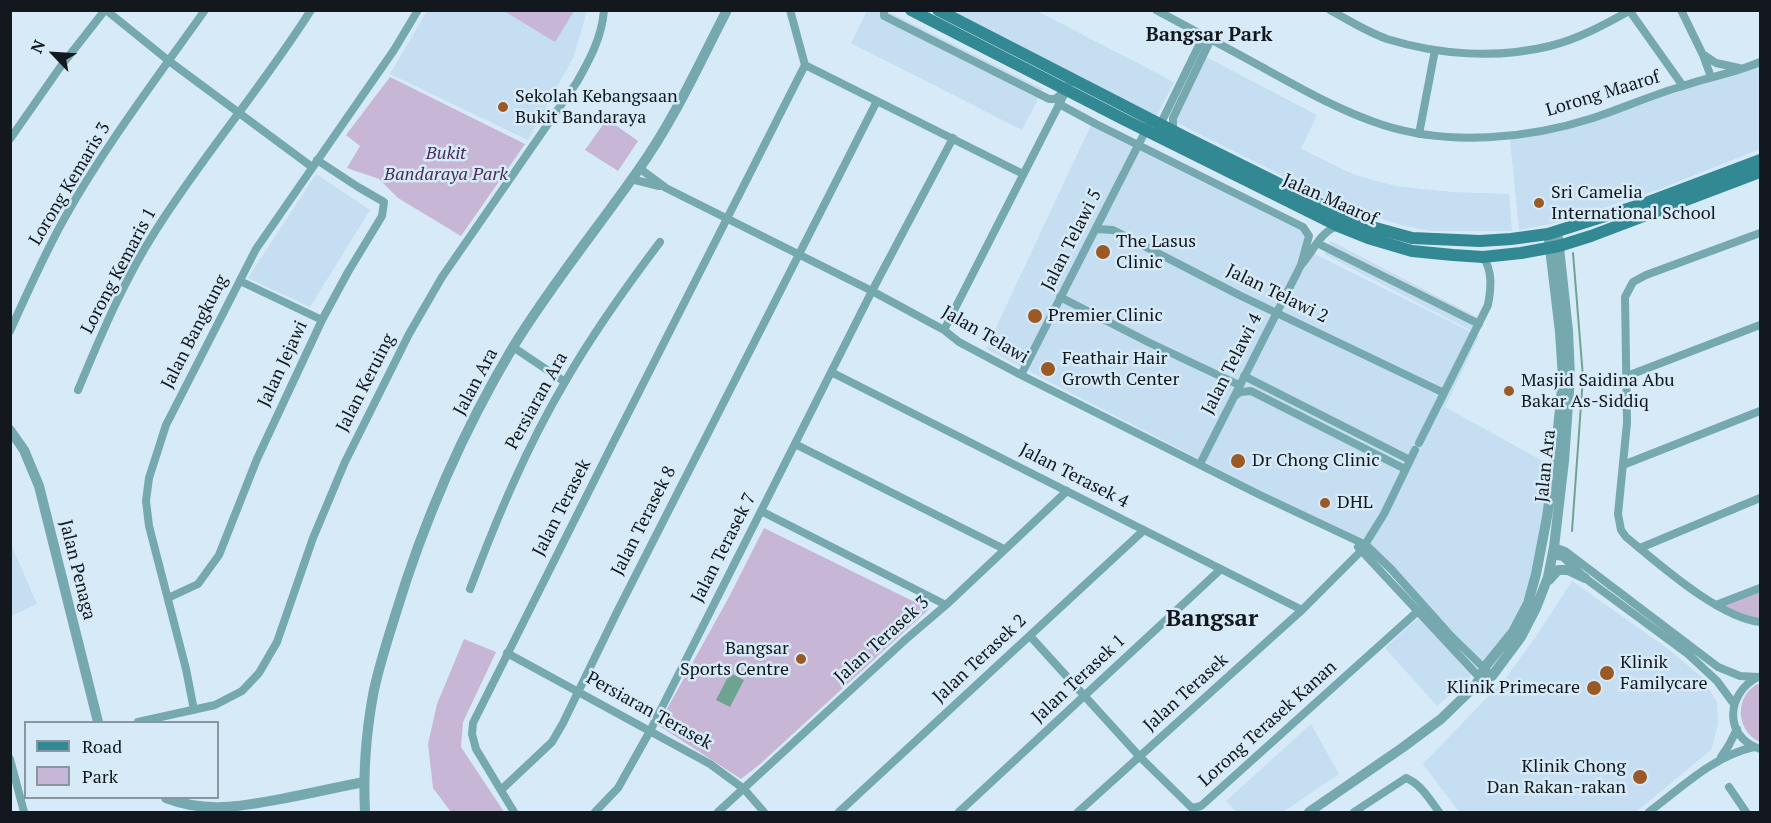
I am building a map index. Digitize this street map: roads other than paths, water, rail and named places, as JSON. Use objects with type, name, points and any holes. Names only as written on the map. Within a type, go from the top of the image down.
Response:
[{"type":"main road","name":"Jalan Maarof","points":[[911,10],[942,27],[1069,85],[1306,211],[1368,238],[1412,251],[1483,256],[1555,247],[1759,174]]},
{"type":"main road","name":"Jalan Maarof","points":[[938,10],[1069,85]]},
{"type":"main road","name":"Jalan Maarof","points":[[1153,128],[1173,131],[1323,206],[1372,227],[1412,238],[1442,240],[1498,241],[1552,232],[1672,194],[1761,160]]},
{"type":"street","points":[[10,140],[61,66],[105,10],[238,113],[314,163]]},
{"type":"street","name":"Lorong Kemaris 3","points":[[10,331],[64,219],[102,156],[205,10]]},
{"type":"street","name":"Lorong Kemaris 1","points":[[78,390],[114,308],[155,231],[287,48],[311,10]]},
{"type":"street","name":"Jalan Bangkung","points":[[194,710],[186,669],[149,526],[146,501],[149,478],[166,424],[256,249],[394,50],[418,10]]},
{"type":"street","name":"Jalan Keruing","points":[[147,721],[215,705],[242,691],[259,673],[277,642],[313,538],[345,462],[409,334],[442,277],[577,82],[603,26],[604,10]]},
{"type":"street","name":"Jalan Ara","points":[[365,813],[366,743],[373,693],[403,590],[445,481],[513,347],[548,293],[639,168],[683,96],[727,10]]},
{"type":"street","points":[[790,10],[805,65],[1023,174]]},
{"type":"street","points":[[884,10],[884,16],[1049,99],[1055,99],[1069,85]]},
{"type":"street","name":"Lorong Maarof","points":[[1156,10],[1349,112],[1385,126],[1431,136],[1485,137],[1527,133],[1590,119],[1683,86],[1761,62]]},
{"type":"street","points":[[1330,10],[1386,38],[1436,50],[1506,54],[1551,46],[1593,31],[1629,11],[1683,86]]},
{"type":"street","points":[[1681,10],[1711,77]]},
{"type":"street","points":[[925,37],[942,27]]},
{"type":"street","points":[[1173,131],[1173,118],[1207,37]]},
{"type":"street","points":[[1419,134],[1436,50]]},
{"type":"street","name":"Jalan Telawi 5","points":[[1021,375],[1139,146],[1153,128],[1200,51]]},
{"type":"street","points":[[1703,55],[1716,63],[1744,69]]},
{"type":"street","name":"Jalan Terasek","points":[[514,813],[476,749],[472,734],[473,723],[805,65]]},
{"type":"street","points":[[944,330],[1069,85]]},
{"type":"street","points":[[1045,132],[1052,105],[1049,99]]},
{"type":"street","name":"Jalan Terasek 8","points":[[501,790],[552,742],[563,723],[877,101]]},
{"type":"street","name":"Jalan Maarof","points":[[1059,104],[1303,227],[1310,236],[1302,265]]},
{"type":"street","name":"Jalan Terasek 7","points":[[595,813],[618,788],[650,731],[872,291],[953,138]]},
{"type":"street","name":"Jalan Jejawi","points":[[168,598],[198,584],[219,555],[257,459],[322,320],[381,216],[384,202],[314,163]]},
{"type":"street","name":"Jalan Telawi","points":[[639,168],[666,188],[872,291],[1021,375],[1353,539],[1391,569],[1486,674]]},
{"type":"street","name":"Jalan Telawi","points":[[631,179],[666,188]]},
{"type":"street","points":[[1303,227],[1309,222],[1306,211]]},
{"type":"street","name":"Jalan Telawi 4","points":[[1200,464],[1302,265],[1325,233],[1338,226]]},
{"type":"street","name":"Jalan Telawi 2","points":[[1096,229],[1113,230],[1239,295],[1444,393]]},
{"type":"street","name":"Jalan Ara","points":[[1309,813],[1441,719],[1521,637],[1536,608],[1548,578],[1553,551],[1564,461],[1570,377],[1568,331],[1552,232]]},
{"type":"street","points":[[1761,233],[1646,275],[1634,282],[1625,297],[1627,423],[1618,514],[1626,537],[1674,576],[1735,616],[1761,622]]},
{"type":"street","name":"Persiaran Ara","points":[[470,589],[512,483],[537,432],[565,382],[626,287],[660,242]]},
{"type":"street","points":[[1317,243],[1479,324]]},
{"type":"street","name":"Jalan Ara","points":[[1486,674],[1513,632],[1527,603],[1536,574],[1546,517],[1555,459],[1563,378],[1555,247]]},
{"type":"street","name":"Jalan Terasek","points":[[1078,813],[1302,610],[1363,548],[1384,514],[1488,305],[1491,292],[1489,264],[1483,256]]},
{"type":"street","points":[[240,281],[322,320]]},
{"type":"street","points":[[1060,297],[1239,385]]},
{"type":"street","points":[[1627,376],[1761,325]]},
{"type":"street","name":"Persiaran Ara","points":[[513,347],[565,382]]},
{"type":"street","name":"Jalan Terasek 4","points":[[831,372],[1302,610]]},
{"type":"street","points":[[1244,376],[1410,460]]},
{"type":"street","points":[[1232,399],[1240,392],[1251,391],[1405,469]]},
{"type":"street","points":[[1623,465],[1761,411]]},
{"type":"street","name":"Jalan Penaga","points":[[10,430],[24,450],[39,486],[98,721]]},
{"type":"street","points":[[795,444],[1004,549]]},
{"type":"street","name":"Jalan Terasek 3","points":[[718,813],[1067,491]]},
{"type":"street","points":[[1640,548],[1761,498]]},
{"type":"street","points":[[761,511],[946,605]]},
{"type":"street","points":[[1546,517],[1547,538],[1553,551],[1563,557],[1585,578],[1688,654],[1711,675],[1734,704]]},
{"type":"street","name":"Jalan Terasek 2","points":[[839,813],[1144,530]]},
{"type":"street","name":"Jalan Telawi","points":[[1363,548],[1418,611],[1486,674]]},
{"type":"street","points":[[1553,551],[1565,551],[1718,667],[1740,676],[1759,676]]},
{"type":"street","name":"Jalan Terasek 1","points":[[959,813],[1221,569]]},
{"type":"street","points":[[1544,588],[1558,570],[1568,570],[1585,578]]},
{"type":"street","points":[[1716,605],[1761,588]]},
{"type":"street","name":"Lorong Terasek Kanan","points":[[1140,757],[1192,808],[1201,806],[1418,611]]},
{"type":"street","points":[[1029,636],[1140,757]]},
{"type":"street","name":"Persiaran Terasek","points":[[507,653],[710,764],[744,789],[764,813]]},
{"type":"street","points":[[1757,748],[1741,736],[1737,729],[1734,721],[1734,704],[1743,687],[1759,676]]},
{"type":"street","points":[[1719,760],[1737,729]]},
{"type":"street","points":[[1648,813],[1719,760],[1736,752],[1757,748]]},
{"type":"street","points":[[10,759],[24,813]]},
{"type":"street","points":[[1354,813],[1406,778],[1413,781],[1439,813]]},
{"type":"street","points":[[169,799],[197,806],[240,807],[364,782]]},
{"type":"street","points":[[1729,787],[1746,813]]},
{"type":"waterway","points":[[1572,531],[1583,377],[1573,253]]},
{"type":"place","name":"Sekolah Kebangsaan Bukit Bandaraya","points":[[503,107]]},
{"type":"place","name":"Sri Camelia International School","points":[[1539,203]]},
{"type":"place","name":"The Lasus Clinic","points":[[1103,252]]},
{"type":"place","name":"Premier Clinic","points":[[1035,316]]},
{"type":"place","name":"Feathair Hair Growth Center","points":[[1048,369]]},
{"type":"place","name":"Masjid Saidina Abu Bakar As-Siddiq","points":[[1509,391]]},
{"type":"place","name":"Dr Chong Clinic","points":[[1238,461]]},
{"type":"place","name":"DHL","points":[[1325,503]]},
{"type":"place","name":"Bangsar Sports Centre","points":[[801,659]]},
{"type":"place","name":"Klinik Familycare","points":[[1607,673]]},
{"type":"place","name":"Klinik Primecare","points":[[1594,688]]},
{"type":"place","name":"Klinik Chong Dan Rakan-rakan","points":[[1640,777]]},
{"type":"district","name":"Bangsar Park","points":[[1209,35]]},
{"type":"district","name":"Bangsar","points":[[1212,619]]},
{"type":"park label","name":"Bukit Bandaraya Park","points":[[446,164]]}]
